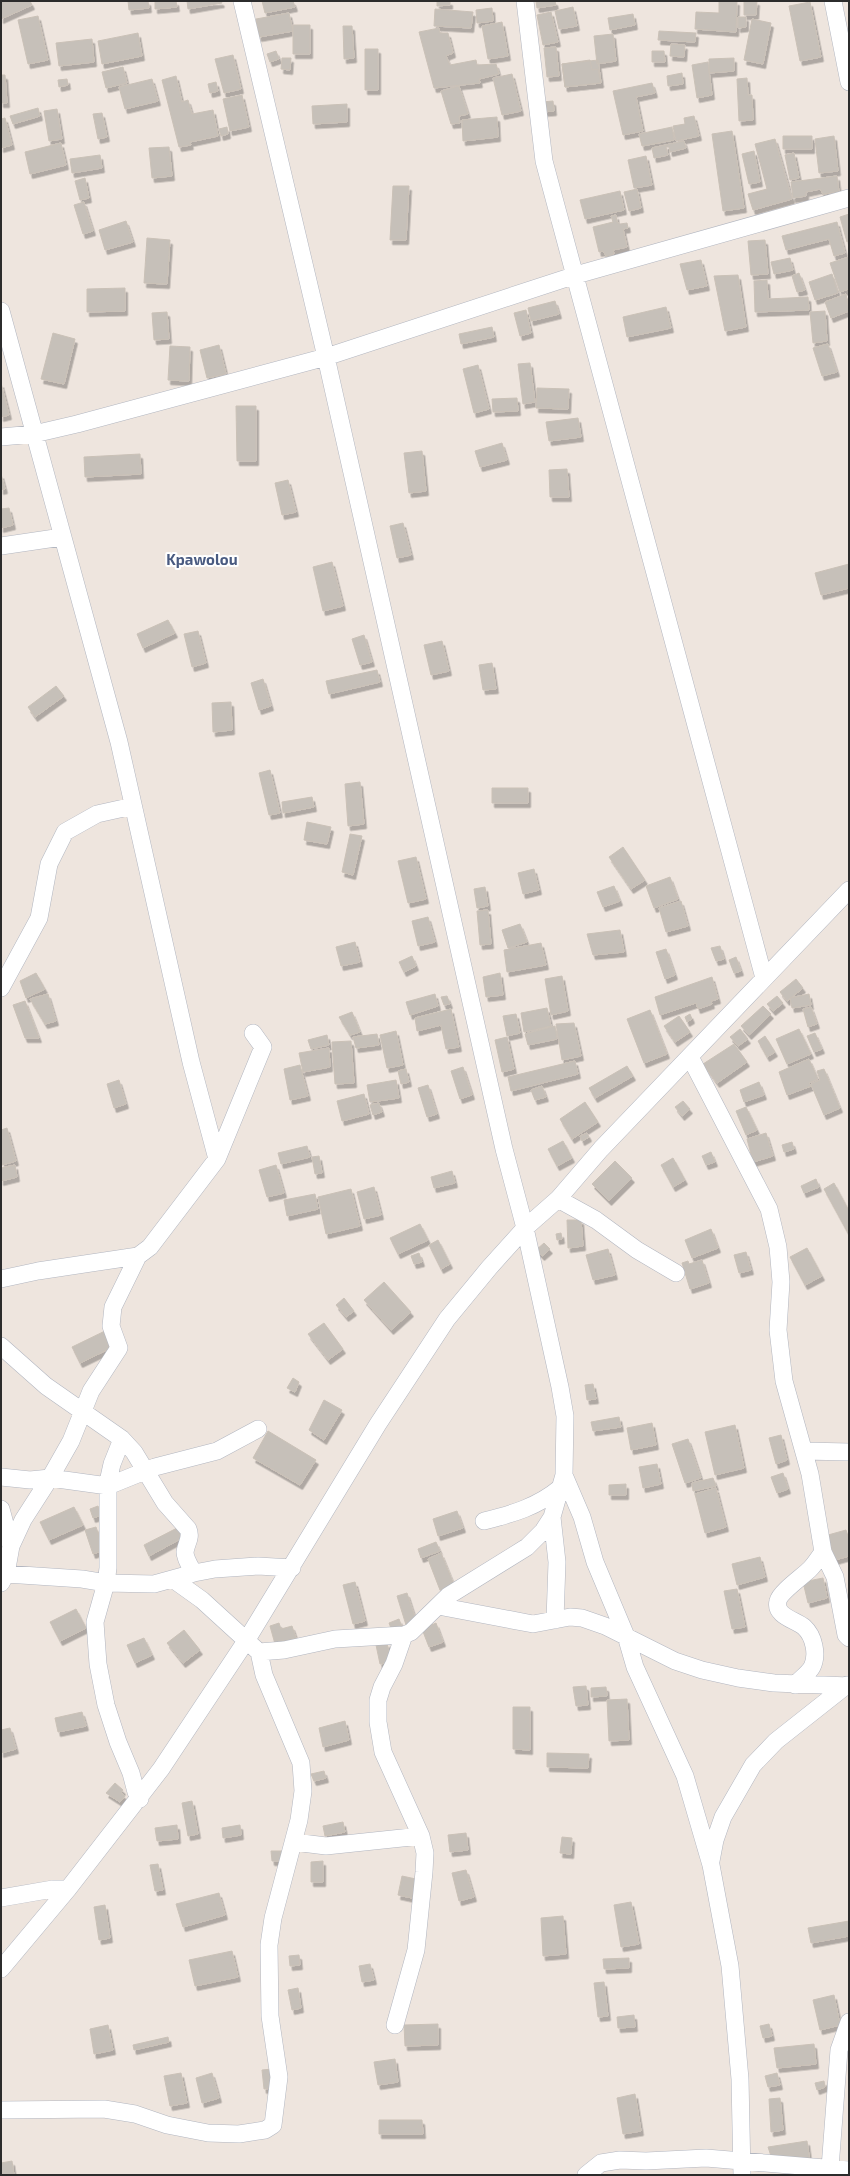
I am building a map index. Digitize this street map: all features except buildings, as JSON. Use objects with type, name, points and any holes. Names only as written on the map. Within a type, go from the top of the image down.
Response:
[{"type":"street","points":[[242,1],[326,357],[504,1150],[525,1228],[565,1416],[562,1482],[552,1517],[543,1532],[527,1547],[448,1596],[419,1625],[404,1636],[394,1664],[382,1687],[378,1700],[379,1728],[383,1752],[421,1836],[425,1853],[416,1950],[395,2025]]},
{"type":"street","points":[[525,1],[544,161],[576,275],[764,978]]},
{"type":"street","points":[[833,1],[849,82]]},
{"type":"street","points":[[1,436],[34,434],[326,357],[576,275],[849,198]]},
{"type":"street","points":[[1,311],[119,742],[191,1062],[217,1159]]},
{"type":"street","points":[[1,546],[62,537]]},
{"type":"street","points":[[1,988],[39,918],[50,864],[65,832],[97,814],[133,806]]},
{"type":"street","points":[[1,1969],[68,1890],[140,1799],[246,1641],[292,1568],[378,1424],[447,1319],[488,1268],[525,1228],[558,1199],[601,1149],[849,890]]},
{"type":"street","points":[[253,1033],[263,1047],[217,1159],[150,1247],[138,1256],[112,1307],[111,1326],[119,1348],[91,1391],[82,1410],[71,1441],[50,1478],[22,1520],[11,1546],[3,1578],[82,1579],[106,1583],[154,1584],[174,1580],[194,1573],[258,1566],[292,1568]]},
{"type":"street","points":[[690,1057],[746,1162],[769,1209],[778,1248],[781,1282],[778,1330],[784,1381],[804,1451],[817,1508],[824,1552],[835,1577],[846,1635],[849,1638]]},
{"type":"street","points":[[558,1199],[596,1220],[637,1250],[676,1273]]},
{"type":"street","points":[[1,1279],[45,1270],[138,1256]]},
{"type":"street","points":[[1,1346],[46,1386],[82,1410],[122,1440],[134,1452],[146,1471],[155,1490],[190,1533],[185,1552],[187,1560],[194,1573]]},
{"type":"street","points":[[1,1477],[21,1480],[50,1478],[108,1486],[146,1471],[217,1451],[258,1430]]},
{"type":"street","points":[[122,1440],[112,1464],[108,1486],[109,1544],[106,1583],[95,1622],[99,1670],[113,1727],[131,1773],[136,1792],[140,1799]]},
{"type":"street","points":[[804,1451],[849,1452]]},
{"type":"street","points":[[484,1521],[530,1507],[549,1497],[562,1482]]},
{"type":"street","points":[[562,1482],[582,1517],[608,1595],[626,1636],[635,1666],[685,1776],[711,1865],[730,1966],[738,2050],[742,2168]]},
{"type":"street","points":[[1,1509],[11,1546]]},
{"type":"street","points":[[552,1517],[557,1562],[555,1620]]},
{"type":"street","points":[[795,1685],[811,1668],[815,1659],[815,1650],[810,1635],[804,1627],[778,1610],[778,1601],[782,1594],[811,1568],[824,1552]]},
{"type":"street","points":[[1,2110],[104,2109],[135,2114],[168,2124],[208,2133],[239,2134],[270,2128],[273,2125],[279,2077],[270,2016],[269,1945],[273,1918],[294,1842],[303,1791],[301,1763],[264,1675],[259,1652],[202,1600],[174,1580]]},
{"type":"street","points":[[438,1606],[533,1624],[570,1617],[582,1618],[626,1636],[686,1665],[738,1678],[795,1685],[848,1685]]},
{"type":"street","points":[[259,1652],[284,1650],[341,1638],[404,1636]]},
{"type":"street","points":[[711,1865],[715,1840],[723,1817],[752,1765],[781,1737],[848,1685]]},
{"type":"street","points":[[294,1842],[326,1846],[421,1836]]},
{"type":"street","points":[[1,1898],[53,1889],[68,1890]]},
{"type":"street","points":[[830,2168],[839,2050],[849,2022]]},
{"type":"street","points":[[586,2175],[601,2163],[620,2160],[646,2161],[706,2158],[742,2168],[830,2168],[849,2170]]},
{"type":"district","name":"Kpawolou","points":[[202,560]]}]
